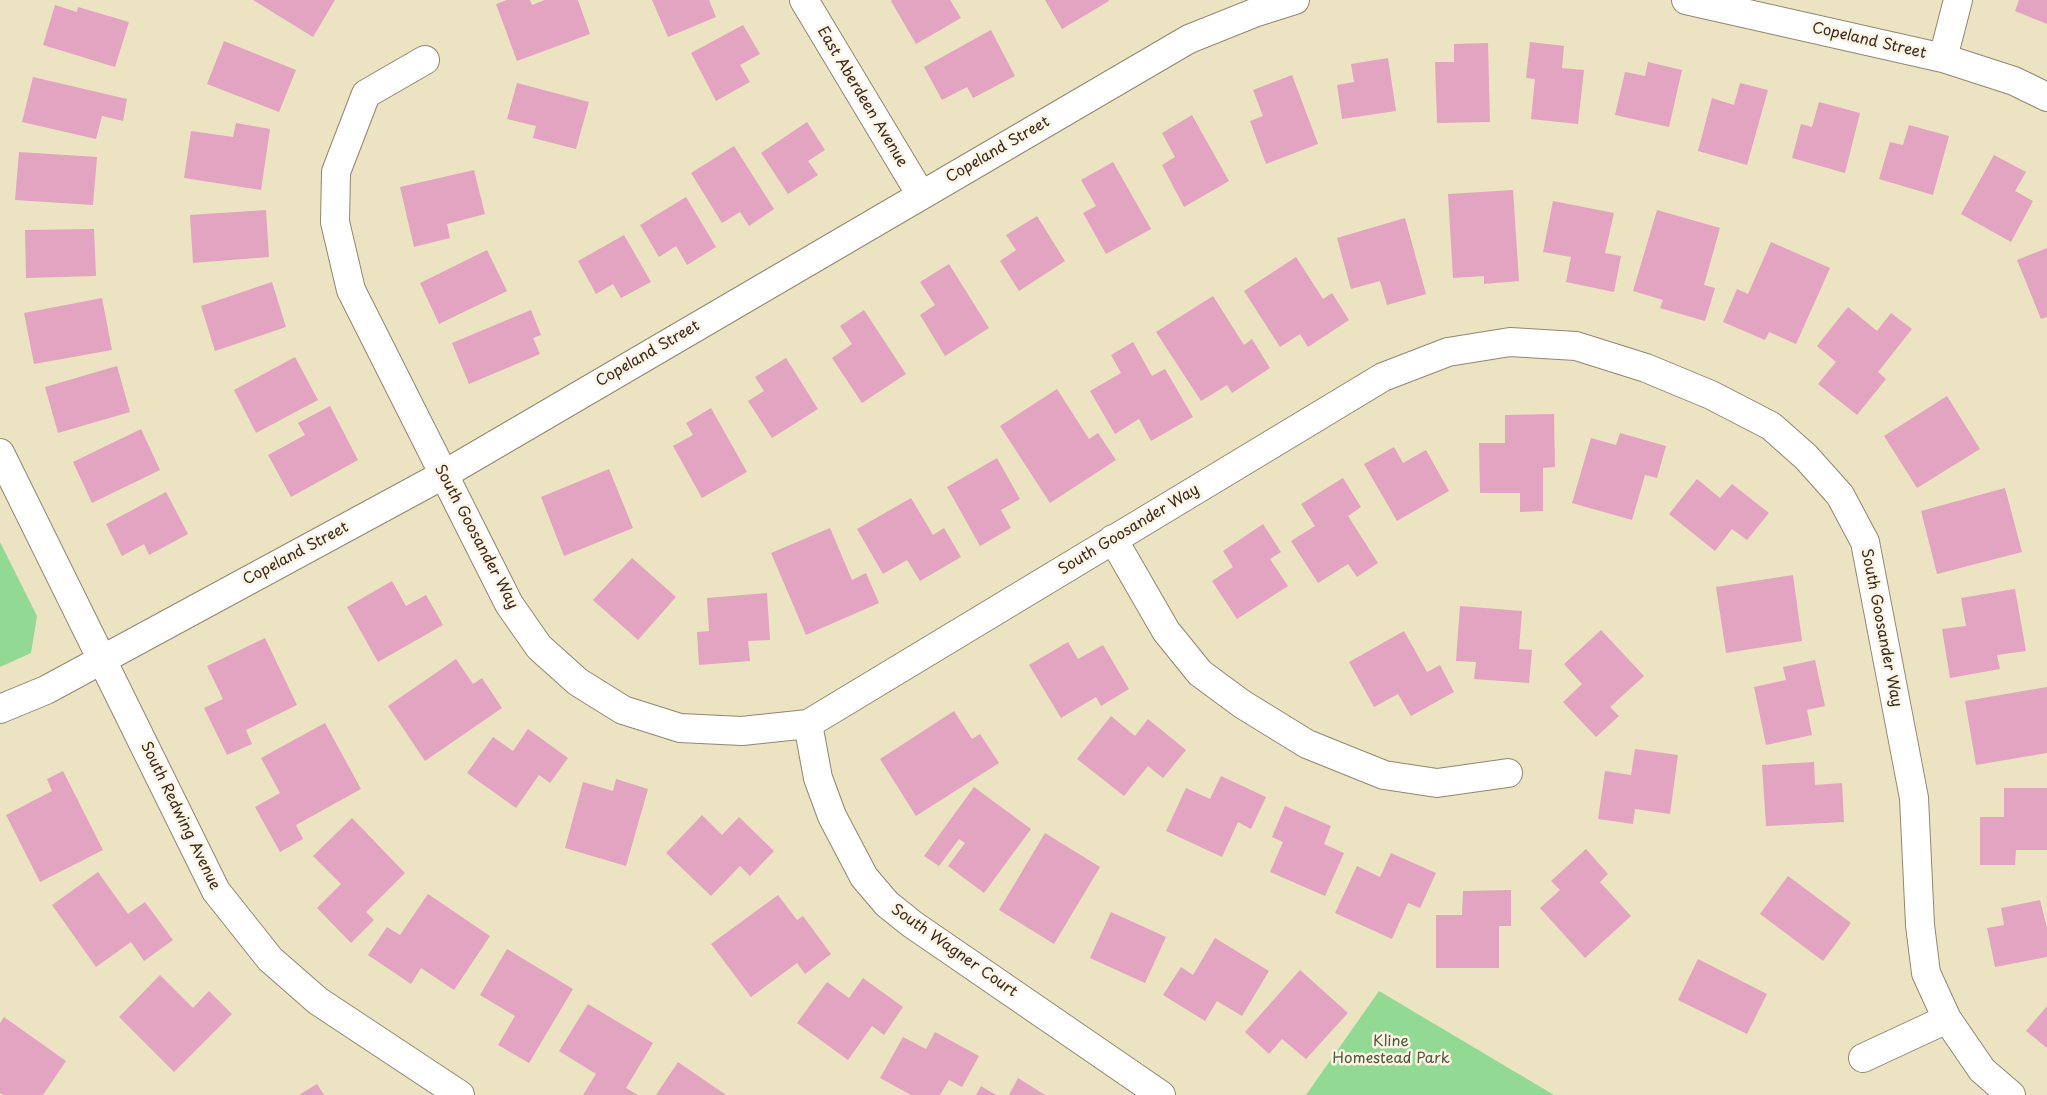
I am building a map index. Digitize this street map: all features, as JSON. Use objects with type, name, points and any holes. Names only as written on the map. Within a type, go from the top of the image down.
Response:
[{"type":"street","name":"East Aberdeen Avenue","points":[[804,0],[921,195]]},
{"type":"street","name":"Copeland Street","points":[[0,709],[46,690],[443,475],[1189,39],[1254,12],[1295,0]]},
{"type":"street","name":"Copeland Street","points":[[1686,0],[1943,58],[2014,81],[2047,97]]},
{"type":"street","points":[[1943,58],[1958,0]]},
{"type":"street","name":"South Goosander Way","points":[[425,60],[366,94],[336,172],[335,222],[351,290],[509,604],[539,647],[578,682],[623,710],[680,728],[742,731],[808,724],[1382,377],[1448,352],[1510,342],[1576,346],[1646,368],[1711,395],[1771,426],[1806,458],[1840,495],[1865,542],[1914,798],[1920,925],[1926,973],[1947,1019],[1982,1070],[2011,1095]]},
{"type":"street","name":"South Redwing Avenue","points":[[0,453],[216,890],[270,959],[318,1001],[460,1095]]},
{"type":"street","points":[[1113,539],[1166,631],[1200,673],[1242,704],[1307,744],[1384,775],[1437,783],[1508,773]]},
{"type":"street","name":"South Wagner Court","points":[[808,724],[818,778],[832,816],[864,877],[887,904],[912,924],[1161,1095]]},
{"type":"street","points":[[1863,1058],[1947,1019]]},
{"type":"green space","points":[[0,542],[37,616],[31,653],[0,667]]},
{"type":"green space","name":"Kline Homestead Park","points":[[1379,991],[1554,1095],[1306,1095]]},
{"type":"building","points":[[253,0],[335,0],[313,37]]},
{"type":"building","points":[[507,0],[530,0],[532,5],[545,0],[578,0],[590,34],[517,61],[496,4]]},
{"type":"building","points":[[652,0],[709,0],[716,17],[668,37]]},
{"type":"building","points":[[892,0],[950,0],[961,18],[916,44]]},
{"type":"building","points":[[1045,0],[1108,0],[1109,1],[1062,29]]},
{"type":"building","points":[[2019,0],[2047,0],[2047,24],[2015,11]]},
{"type":"building","points":[[55,5],[77,12],[78,7],[129,22],[115,67],[43,45]]},
{"type":"building","points":[[743,25],[760,54],[740,65],[750,82],[716,101],[691,53]]},
{"type":"building","points":[[991,30],[1015,76],[973,98],[967,87],[942,100],[924,67]]},
{"type":"building","points":[[224,41],[296,70],[279,112],[207,84]]},
{"type":"building","points":[[1530,42],[1564,46],[1562,68],[1584,70],[1578,124],[1531,119],[1535,79],[1526,78]]},
{"type":"building","points":[[1488,43],[1490,122],[1437,123],[1435,62],[1454,62],[1454,44]]},
{"type":"building","points":[[1388,58],[1396,111],[1342,119],[1337,85],[1354,82],[1351,64]]},
{"type":"building","points":[[1648,62],[1682,70],[1669,127],[1615,115],[1625,72],[1645,76]]},
{"type":"building","points":[[1292,75],[1318,144],[1266,164],[1250,121],[1263,116],[1253,90]]},
{"type":"building","points":[[33,77],[127,99],[123,121],[102,116],[96,139],[22,122]]},
{"type":"building","points":[[517,83],[589,102],[576,149],[533,138],[536,126],[507,119]]},
{"type":"building","points":[[1740,83],[1768,90],[1747,165],[1698,151],[1712,98],[1734,105]]},
{"type":"building","points":[[1819,102],[1860,113],[1845,173],[1792,158],[1801,124],[1812,127]]},
{"type":"building","points":[[1192,115],[1229,181],[1184,207],[1162,165],[1175,157],[1162,133]]},
{"type":"building","points":[[807,122],[825,150],[808,161],[818,175],[788,194],[761,153]]},
{"type":"building","points":[[236,123],[270,129],[261,190],[184,178],[191,131],[233,137]]},
{"type":"building","points":[[1909,125],[1949,136],[1933,195],[1879,179],[1890,142],[1903,145]]},
{"type":"building","points":[[734,146],[774,209],[749,226],[740,212],[722,223],[691,173]]},
{"type":"building","points":[[19,152],[97,157],[93,205],[15,200]]},
{"type":"building","points":[[1994,155],[2026,172],[2015,191],[2033,201],[2011,242],[1961,214]]},
{"type":"building","points":[[1113,162],[1151,229],[1106,254],[1083,213],[1096,206],[1081,180]]},
{"type":"building","points":[[474,170],[485,214],[447,224],[450,238],[414,247],[400,187]]},
{"type":"building","points":[[1513,190],[1519,281],[1484,284],[1484,276],[1453,278],[1448,194]]},
{"type":"building","points":[[686,197],[716,247],[687,265],[676,246],[659,257],[640,225]]},
{"type":"building","points":[[1553,201],[1614,213],[1605,253],[1621,256],[1614,292],[1566,282],[1571,257],[1543,252]]},
{"type":"building","points":[[266,210],[269,257],[193,263],[190,215]]},
{"type":"building","points":[[1657,210],[1720,228],[1704,285],[1715,288],[1705,321],[1660,308],[1663,300],[1633,291]]},
{"type":"building","points":[[1037,216],[1065,261],[1019,291],[1000,261],[1016,250],[1006,235]]},
{"type":"building","points":[[1405,218],[1426,294],[1387,305],[1380,281],[1351,289],[1337,238]]},
{"type":"building","points":[[94,229],[96,276],[26,278],[25,230]]},
{"type":"building","points":[[624,235],[651,282],[621,298],[613,284],[596,294],[578,261]]},
{"type":"building","points":[[1771,242],[1830,268],[1796,344],[1769,332],[1765,340],[1723,322],[1737,289],[1748,294]]},
{"type":"building","points":[[2047,248],[2047,317],[2041,319],[2017,260]]},
{"type":"building","points":[[487,250],[507,291],[439,324],[420,283]]},
{"type":"building","points":[[1296,257],[1323,299],[1332,293],[1349,320],[1308,347],[1300,334],[1280,347],[1244,291]]},
{"type":"building","points":[[949,264],[989,328],[945,356],[920,315],[935,305],[920,282]]},
{"type":"building","points":[[272,282],[286,327],[215,351],[201,306]]},
{"type":"building","points":[[1213,296],[1244,345],[1252,339],[1270,368],[1232,393],[1227,385],[1201,401],[1156,332]]},
{"type":"building","points":[[102,298],[112,350],[34,364],[24,313]]},
{"type":"building","points":[[1848,307],[1877,331],[1891,313],[1912,329],[1878,372],[1886,379],[1857,415],[1818,384],[1836,362],[1817,346]]},
{"type":"building","points":[[531,310],[541,335],[533,338],[540,354],[469,384],[452,343]]},
{"type":"building","points":[[864,310],[906,374],[862,403],[832,358],[852,344],[840,326]]},
{"type":"building","points":[[1133,342],[1152,376],[1165,369],[1193,417],[1151,441],[1139,419],[1115,434],[1090,391],[1121,373],[1111,355]]},
{"type":"building","points":[[295,357],[318,400],[256,433],[234,390]]},
{"type":"building","points":[[786,358],[818,409],[772,438],[748,401],[764,391],[755,377]]},
{"type":"building","points":[[117,366],[130,412],[58,433],[45,387]]},
{"type":"building","points":[[1057,389],[1089,439],[1098,433],[1116,460],[1050,503],[1000,426]]},
{"type":"building","points":[[1947,396],[1980,449],[1917,488],[1884,436]]},
{"type":"building","points":[[330,406],[358,460],[291,497],[268,455],[305,435],[298,423]]},
{"type":"building","points":[[711,408],[747,472],[702,498],[673,446],[693,435],[686,423]]},
{"type":"building","points":[[1554,414],[1555,467],[1543,468],[1543,511],[1520,512],[1520,493],[1480,493],[1479,443],[1505,443],[1505,415]]},
{"type":"building","points":[[141,429],[160,470],[92,503],[73,462]]},
{"type":"building","points":[[1620,433],[1666,446],[1657,478],[1645,475],[1632,520],[1572,503],[1591,438],[1616,445]]},
{"type":"building","points":[[1394,447],[1403,463],[1426,450],[1449,491],[1397,521],[1364,464]]},
{"type":"building","points":[[997,458],[1020,499],[1001,510],[1011,528],[980,546],[947,487]]},
{"type":"building","points":[[609,469],[633,528],[564,556],[541,497]]},
{"type":"building","points":[[1343,478],[1361,507],[1348,516],[1378,563],[1357,577],[1348,564],[1318,583],[1291,541],[1315,526],[1301,504]]},
{"type":"building","points":[[1697,479],[1720,498],[1732,484],[1769,513],[1747,540],[1732,529],[1715,551],[1669,514]]},
{"type":"building","points":[[2005,488],[2022,552],[1937,574],[1921,511]]},
{"type":"building","points":[[166,492],[188,534],[149,555],[144,544],[122,556],[106,524]]},
{"type":"building","points":[[911,498],[933,535],[944,528],[961,557],[920,581],[907,560],[883,574],[857,529]]},
{"type":"building","points":[[1263,524],[1281,552],[1270,559],[1288,586],[1237,619],[1212,581],[1233,567],[1223,551]]},
{"type":"building","points":[[830,528],[852,580],[866,573],[879,603],[806,635],[771,553]]},
{"type":"building","points":[[632,558],[676,597],[638,640],[593,600]]},
{"type":"building","points":[[1793,575],[1802,641],[1726,653],[1716,587]]},
{"type":"building","points":[[392,581],[406,606],[426,595],[443,625],[378,662],[347,607]]},
{"type":"building","points":[[2015,589],[2026,651],[1997,655],[2000,669],[1950,678],[1942,629],[1966,626],[1961,598]]},
{"type":"building","points":[[767,593],[770,640],[748,641],[750,661],[699,665],[697,632],[709,631],[707,598]]},
{"type":"building","points":[[1460,606],[1522,611],[1519,649],[1532,650],[1529,683],[1474,679],[1476,662],[1456,661]]},
{"type":"building","points":[[1601,630],[1644,676],[1610,707],[1619,716],[1596,737],[1563,702],[1582,684],[1564,664]]},
{"type":"building","points":[[1404,631],[1427,672],[1440,665],[1454,692],[1411,716],[1398,694],[1374,707],[1349,662]]},
{"type":"building","points":[[265,638],[297,705],[246,730],[252,744],[227,755],[204,708],[223,699],[207,666]]},
{"type":"building","points":[[1068,642],[1078,659],[1103,645],[1129,689],[1101,706],[1096,697],[1061,718],[1029,665]]},
{"type":"building","points":[[456,659],[473,684],[482,678],[502,708],[425,761],[388,706]]},
{"type":"building","points":[[1815,660],[1825,706],[1807,710],[1812,735],[1766,745],[1754,687],[1786,680],[1783,667]]},
{"type":"building","points":[[2047,687],[2047,753],[1976,765],[1965,701]]},
{"type":"building","points":[[954,711],[972,739],[980,734],[999,763],[916,816],[880,759]]},
{"type":"building","points":[[1111,716],[1135,736],[1148,719],[1186,750],[1163,778],[1148,766],[1124,796],[1077,759]]},
{"type":"building","points":[[325,723],[361,789],[296,825],[303,839],[280,852],[255,807],[280,793],[261,758]]},
{"type":"building","points":[[528,729],[568,758],[550,783],[539,775],[516,808],[467,773],[493,737],[513,751]]},
{"type":"building","points":[[1635,749],[1678,755],[1670,814],[1635,809],[1633,824],[1598,819],[1605,771],[1631,775]]},
{"type":"building","points":[[1814,762],[1815,785],[1842,783],[1844,822],[1766,826],[1762,765]]},
{"type":"building","points":[[63,771],[103,850],[40,882],[6,815],[52,791],[47,779]]},
{"type":"building","points":[[1221,776],[1266,797],[1251,829],[1238,822],[1222,857],[1166,831],[1186,788],[1210,799]]},
{"type":"building","points":[[616,779],[648,789],[626,866],[565,848],[583,782],[613,791]]},
{"type":"building","points":[[974,787],[1031,829],[984,893],[948,866],[965,843],[959,839],[939,866],[924,856]]},
{"type":"building","points":[[2004,788],[2047,788],[2047,850],[2016,850],[2015,865],[1980,865],[1980,817],[2004,817]]},
{"type":"building","points":[[1285,806],[1331,826],[1324,844],[1344,853],[1325,896],[1270,872],[1283,842],[1272,837]]},
{"type":"building","points":[[702,815],[722,835],[739,817],[774,851],[750,876],[740,866],[711,896],[666,853]]},
{"type":"building","points":[[352,818],[405,873],[366,912],[374,920],[351,943],[317,908],[341,884],[313,856]]},
{"type":"building","points":[[1045,833],[1100,867],[1054,944],[999,910]]},
{"type":"building","points":[[1586,849],[1608,874],[1600,882],[1631,916],[1585,958],[1540,908],[1560,890],[1551,881]]},
{"type":"building","points":[[1391,853],[1436,873],[1420,908],[1408,903],[1392,939],[1335,913],[1357,866],[1380,877]]},
{"type":"building","points":[[98,872],[128,914],[145,902],[173,940],[144,961],[131,942],[96,967],[52,905]]},
{"type":"building","points":[[1788,876],[1851,923],[1823,961],[1760,914]]},
{"type":"building","points":[[1511,890],[1511,926],[1499,926],[1499,968],[1436,968],[1436,915],[1462,915],[1463,891]]},
{"type":"building","points":[[428,894],[490,936],[454,990],[421,968],[411,984],[368,955],[387,927],[400,935]]},
{"type":"building","points":[[778,895],[797,920],[803,916],[831,954],[805,974],[797,963],[751,997],[711,944]]},
{"type":"building","points":[[2040,900],[2047,928],[2047,957],[1995,967],[1987,928],[2004,925],[2001,908]]},
{"type":"building","points":[[1111,912],[1166,937],[1145,983],[1090,958]]},
{"type":"building","points":[[1215,938],[1269,971],[1242,1016],[1217,1001],[1205,1021],[1163,995],[1181,967],[1193,975]]},
{"type":"building","points":[[507,949],[573,989],[529,1063],[498,1045],[515,1016],[480,995]]},
{"type":"building","points":[[1698,959],[1767,994],[1747,1034],[1678,1000]]},
{"type":"building","points":[[1300,970],[1348,1013],[1306,1059],[1282,1039],[1269,1054],[1245,1032]]},
{"type":"building","points":[[160,975],[193,1008],[209,991],[232,1014],[174,1072],[119,1017]]},
{"type":"building","points":[[863,978],[903,1007],[884,1035],[872,1026],[848,1060],[797,1023],[827,982],[849,998]]},
{"type":"building","points":[[588,1004],[653,1043],[626,1088],[638,1095],[583,1095],[596,1074],[559,1051]]},
{"type":"building","points":[[2047,1006],[2047,1048],[2026,1031]]},
{"type":"building","points":[[4,1017],[66,1061],[43,1095],[3,1095],[0,1093],[0,1023]]},
{"type":"building","points":[[935,1032],[979,1056],[962,1087],[949,1080],[940,1095],[911,1095],[880,1078],[903,1037],[926,1049]]},
{"type":"building","points":[[678,1062],[726,1095],[656,1095]]},
{"type":"building","points":[[1018,1078],[1045,1095],[1009,1095]]},
{"type":"building","points":[[317,1084],[324,1095],[299,1095]]},
{"type":"building","points":[[981,1086],[996,1095],[976,1095]]}]
